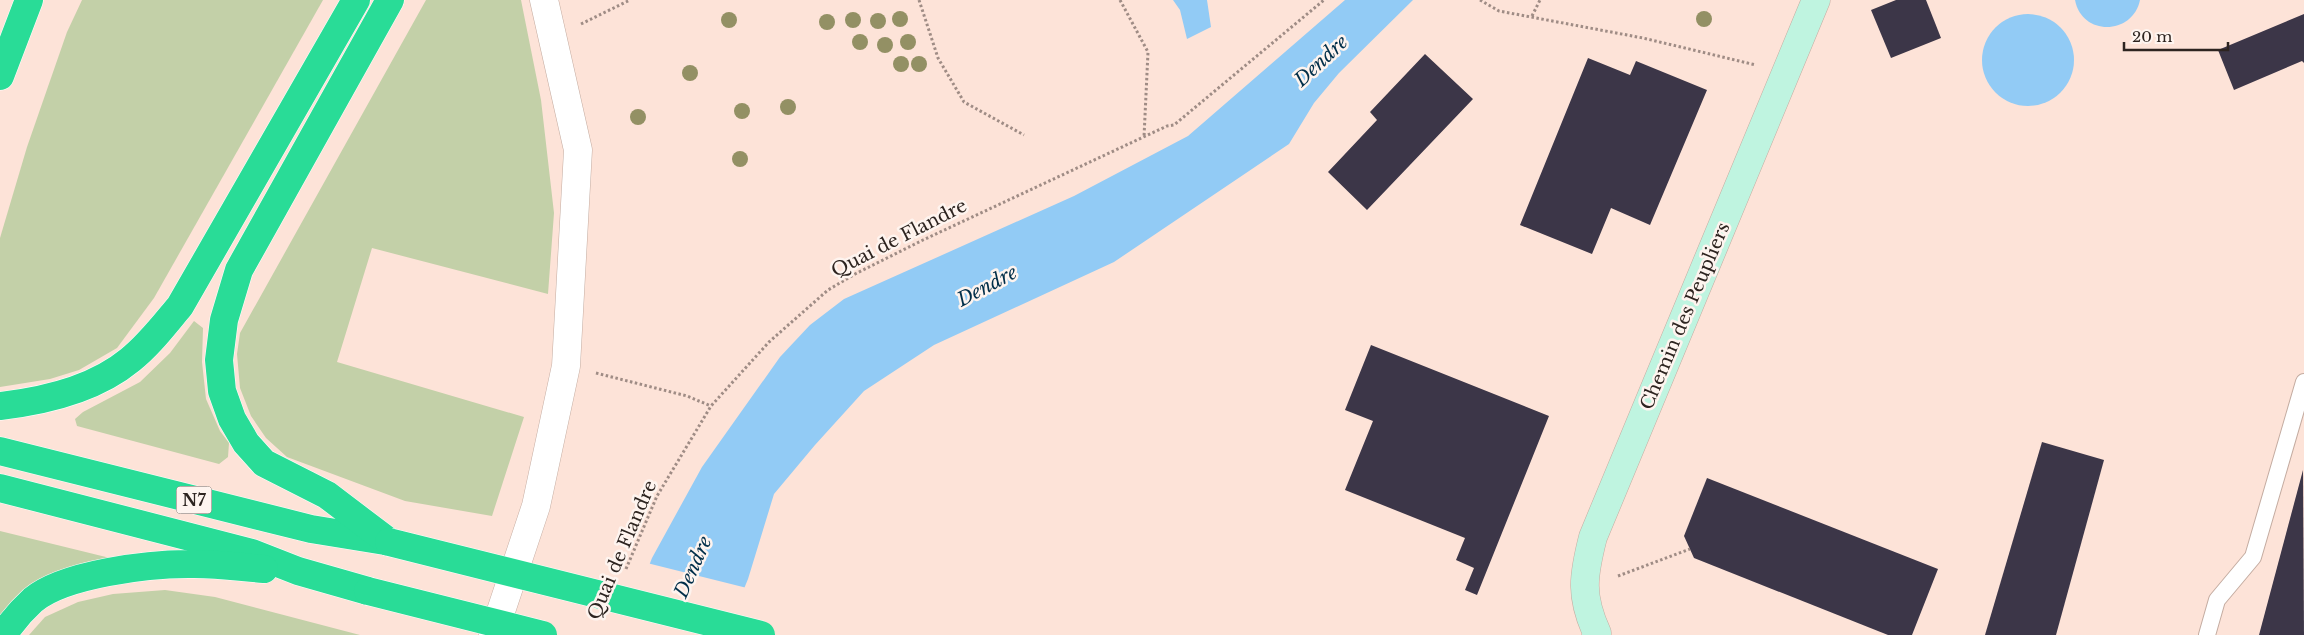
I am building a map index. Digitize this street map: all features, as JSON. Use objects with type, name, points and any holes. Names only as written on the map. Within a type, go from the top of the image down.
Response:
[{"type":"highway","points":[[0,76],[30,0]]},
{"type":"highway","points":[[0,406],[26,403],[67,393],[93,382],[129,361],[156,335],[180,306],[194,283],[356,0]]},
{"type":"highway","points":[[389,542],[327,495],[264,463],[246,443],[232,419],[222,392],[219,360],[224,320],[239,270],[390,0]]},
{"type":"highway","name":"N7","points":[[0,451],[311,530],[389,542],[761,635]]},
{"type":"highway","name":"N7","points":[[0,488],[252,552],[298,571],[368,591],[543,635]]},
{"type":"highway","points":[[3,635],[34,600],[59,586],[82,578],[123,570],[190,564],[298,571]]},
{"type":"street","points":[[493,635],[536,506],[566,366],[578,150],[544,0]]},
{"type":"street","name":"Chemin des Peupliers","points":[[1598,634],[1587,610],[1585,588],[1586,565],[1593,537],[1816,0]]},
{"type":"lane","points":[[2207,635],[2217,600],[2253,557],[2304,382]]},
{"type":"path","points":[[552,38],[630,0]]},
{"type":"path","points":[[919,0],[938,58],[964,102],[1024,135]]},
{"type":"path","points":[[1120,0],[1148,52],[1144,137]]},
{"type":"path","name":"Quai de Flandre","points":[[624,574],[656,496],[710,406],[769,342],[828,290],[855,274],[923,240],[1167,126],[1174,125],[1324,0]]},
{"type":"path","points":[[1480,0],[1499,11],[1532,16],[1745,61],[1785,75]]},
{"type":"path","points":[[1532,16],[1540,0]]},
{"type":"path","points":[[566,366],[687,396],[710,406]]},
{"type":"path","points":[[1585,588],[1690,549]]},
{"type":"green space","points":[[82,0],[323,0],[154,298],[117,348],[79,370],[50,379],[0,387],[0,238],[27,147],[67,32]]},
{"type":"green space","points":[[426,0],[521,0],[541,100],[554,213],[548,294],[372,248],[337,362],[524,417],[492,516],[405,501],[287,457],[266,438],[251,416],[240,388],[237,354],[240,333]]},
{"type":"green space","points":[[194,321],[203,328],[202,362],[206,399],[220,431],[229,443],[228,457],[219,464],[77,426],[75,419],[83,412],[140,382],[170,353]]},
{"type":"green space","points":[[0,531],[110,558],[0,623]]},
{"type":"green space","points":[[165,590],[215,597],[360,635],[29,635],[45,617],[78,602],[113,594]]},
{"type":"water","points":[[1173,0],[1207,0],[1211,27],[1187,39],[1180,10]]},
{"type":"water","name":"Dendre","points":[[1345,0],[1413,0],[1339,73],[1314,103],[1289,144],[1114,262],[934,345],[864,391],[774,494],[748,579],[725,635],[622,635],[652,558],[702,467],[780,357],[810,325],[844,299],[1074,196],[1188,136]]},
{"type":"water","points":[[2075,0],[2140,0],[2135,12],[2128,20],[2108,27],[2087,21],[2080,12]]},
{"type":"water","points":[[2028,14],[2046,17],[2061,27],[2071,42],[2074,60],[2071,78],[2061,93],[2046,103],[2028,106],[2010,103],[1995,93],[1985,78],[1982,60],[1985,42],[1995,27],[2010,17]]},
{"type":"pier","points":[[647,563],[747,588],[728,635],[620,635]]},
{"type":"building","points":[[1896,0],[1926,0],[1941,38],[1891,58],[1871,10]]},
{"type":"building","points":[[2304,14],[2304,63],[2302,61],[2234,90],[2218,50]]},
{"type":"building","points":[[1425,54],[1473,99],[1367,210],[1328,172],[1377,120],[1370,112]]},
{"type":"building","points":[[1588,58],[1630,75],[1636,61],[1707,90],[1650,225],[1611,208],[1592,254],[1520,225]]},
{"type":"building","points":[[1371,345],[1549,416],[1477,595],[1465,590],[1474,568],[1456,560],[1465,538],[1345,490],[1373,421],[1345,410]]},
{"type":"building","points":[[2042,442],[2104,460],[2056,635],[1985,635]]},
{"type":"building","points":[[2303,470],[2304,635],[2259,635]]},
{"type":"building","points":[[1707,478],[1938,569],[1912,635],[1888,635],[1694,558],[1684,536]]}]
